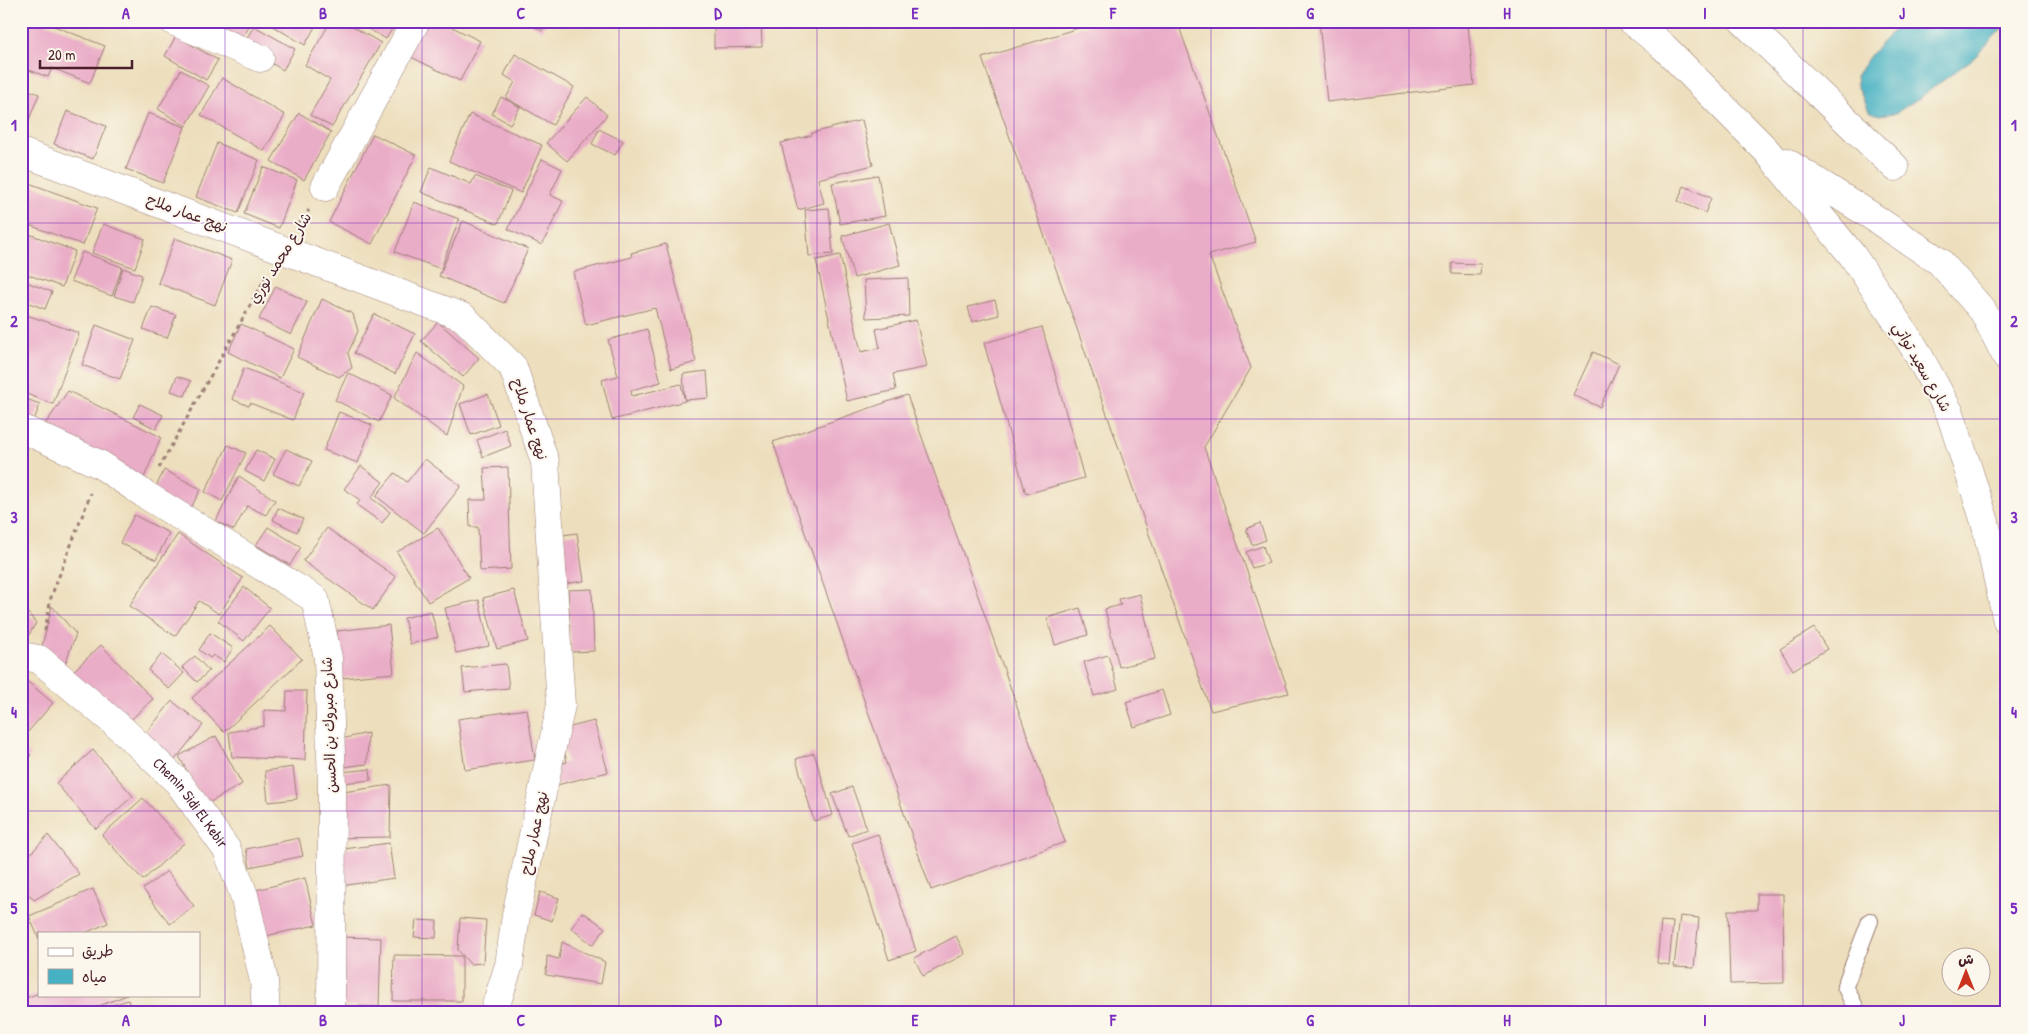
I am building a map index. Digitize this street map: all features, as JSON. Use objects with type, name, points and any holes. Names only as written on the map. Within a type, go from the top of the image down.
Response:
[{"type":"street","points":[[173,21],[260,58]]},
{"type":"street","points":[[325,187],[416,21]]},
{"type":"street","name":"شارع سعيد تواتي","points":[[1632,21],[1662,46],[1766,150],[1852,255],[1914,347],[1950,413],[1985,522],[2007,620]]},
{"type":"street","points":[[1743,21],[1896,167]]},
{"type":"street","name":"شارع سعيد تواتي","points":[[1766,150],[1870,215],[1940,262],[1982,311],[2007,358]]},
{"type":"street","name":"نهج عمار ملاح","points":[[21,152],[463,317],[513,367],[545,462],[561,704],[516,915],[509,965],[496,1005]]},
{"type":"street","name":"شارع مبروك بن الحسن","points":[[21,428],[101,465],[144,494],[315,599],[328,658],[332,787],[331,1013]]},
{"type":"street","name":"Chemin Sidi El Kebir","points":[[30,657],[124,731],[178,783],[228,850],[244,895],[264,981],[266,1013]]},
{"type":"lane","points":[[1858,1013],[1845,986],[1870,921]]},
{"type":"path","name":"شارع محمد نوري","points":[[144,494],[282,249],[325,187]]},
{"type":"path","points":[[30,657],[101,465]]},
{"type":"water","points":[[1902,21],[2007,21],[2007,23],[1974,58],[1922,96],[1896,113],[1879,115],[1869,111],[1857,85],[1856,76],[1871,54]]},
{"type":"building","points":[[21,21],[41,21],[105,46],[90,83],[52,68],[48,77],[21,67]]},
{"type":"building","points":[[189,21],[240,21],[249,27],[236,49]]},
{"type":"building","points":[[264,21],[318,21],[305,45]]},
{"type":"building","points":[[331,21],[343,21],[381,43],[332,127],[310,115],[330,80],[305,65]]},
{"type":"building","points":[[359,21],[397,21],[386,39],[358,23]]},
{"type":"building","points":[[424,21],[440,21],[480,41],[460,81],[407,55]]},
{"type":"building","points":[[525,21],[547,21],[542,31]]},
{"type":"building","points":[[714,21],[761,21],[762,47],[714,48]]},
{"type":"building","points":[[1101,21],[1177,21],[1256,242],[1209,255],[1251,368],[1204,447],[1289,693],[1211,711],[982,58]]},
{"type":"building","points":[[1319,21],[1463,21],[1468,25],[1474,85],[1327,102]]},
{"type":"building","points":[[254,26],[295,49],[283,70],[242,46]]},
{"type":"building","points":[[176,36],[218,60],[206,80],[165,56]]},
{"type":"building","points":[[515,54],[574,87],[553,125],[506,98],[515,82],[504,75]]},
{"type":"building","points":[[181,70],[209,86],[186,126],[158,109]]},
{"type":"building","points":[[222,78],[285,115],[264,151],[201,115]]},
{"type":"building","points":[[21,87],[39,94],[23,135],[21,134]]},
{"type":"building","points":[[501,97],[520,107],[510,124],[492,114]]},
{"type":"building","points":[[587,97],[607,115],[567,161],[546,143]]},
{"type":"building","points":[[67,111],[106,126],[93,159],[54,144]]},
{"type":"building","points":[[148,113],[185,127],[163,183],[126,169]]},
{"type":"building","points":[[299,113],[331,132],[304,180],[271,161]]},
{"type":"building","points":[[470,114],[542,145],[521,193],[449,161]]},
{"type":"building","points":[[862,120],[873,165],[818,179],[824,203],[798,210],[781,143]]},
{"type":"building","points":[[599,129],[623,141],[615,155],[592,144]]},
{"type":"building","points":[[373,134],[416,155],[372,244],[329,222]]},
{"type":"building","points":[[217,143],[259,160],[238,213],[196,197]]},
{"type":"building","points":[[542,159],[562,169],[550,195],[563,201],[542,245],[508,229]]},
{"type":"building","points":[[263,167],[297,180],[279,228],[244,214]]},
{"type":"building","points":[[431,167],[471,184],[475,176],[511,191],[498,224],[421,192]]},
{"type":"building","points":[[878,175],[885,216],[840,224],[832,183]]},
{"type":"building","points":[[26,182],[97,208],[83,245],[21,222],[21,195]]},
{"type":"building","points":[[1684,186],[1711,198],[1705,213],[1678,201]]},
{"type":"building","points":[[414,202],[459,219],[441,269],[395,252]]},
{"type":"building","points":[[829,208],[833,254],[809,256],[805,210]]},
{"type":"building","points":[[463,221],[528,249],[504,303],[439,276]]},
{"type":"building","points":[[889,223],[900,265],[854,278],[842,236]]},
{"type":"building","points":[[103,224],[145,239],[135,268],[92,253]]},
{"type":"building","points":[[21,231],[75,251],[62,287],[21,272]]},
{"type":"building","points":[[175,238],[232,260],[215,305],[158,283]]},
{"type":"building","points":[[666,244],[696,362],[671,369],[655,308],[586,325],[573,272],[632,257],[631,253]]},
{"type":"building","points":[[82,252],[122,267],[112,296],[71,281]]},
{"type":"building","points":[[840,255],[861,352],[880,348],[876,329],[916,320],[927,367],[893,374],[896,390],[847,401],[816,260]]},
{"type":"building","points":[[1452,263],[1481,264],[1480,275],[1452,274]]},
{"type":"building","points":[[123,268],[142,275],[133,302],[114,296]]},
{"type":"building","points":[[908,278],[909,316],[866,318],[864,280]]},
{"type":"building","points":[[21,280],[52,292],[45,309],[21,300]]},
{"type":"building","points":[[276,286],[307,302],[291,335],[259,319]]},
{"type":"building","points":[[322,299],[353,314],[358,331],[348,353],[352,368],[339,377],[297,357]]},
{"type":"building","points":[[995,300],[999,315],[972,322],[968,307]]},
{"type":"building","points":[[152,307],[176,315],[167,338],[143,329]]},
{"type":"building","points":[[21,313],[79,333],[53,404],[21,392]]},
{"type":"building","points":[[374,314],[415,334],[395,374],[354,353]]},
{"type":"building","points":[[438,322],[479,358],[463,377],[421,341]]},
{"type":"building","points":[[241,324],[294,349],[280,378],[228,352]]},
{"type":"building","points":[[96,325],[135,340],[120,379],[82,365]]},
{"type":"building","points":[[1042,327],[1084,478],[1026,494],[984,343]]},
{"type":"building","points":[[647,329],[661,382],[631,390],[632,396],[681,384],[685,401],[612,420],[602,380],[618,376],[608,340]]},
{"type":"building","points":[[1593,352],[1619,364],[1600,407],[1573,395]]},
{"type":"building","points":[[417,353],[463,386],[447,436],[394,398]]},
{"type":"building","points":[[244,368],[304,392],[293,420],[250,403],[249,406],[232,399]]},
{"type":"building","points":[[707,371],[709,398],[685,400],[683,374]]},
{"type":"building","points":[[348,373],[392,395],[379,422],[335,400]]},
{"type":"building","points":[[177,376],[191,381],[185,396],[171,391]]},
{"type":"building","points":[[68,391],[161,437],[141,485],[42,429]]},
{"type":"building","points":[[488,394],[499,425],[471,435],[460,404]]},
{"type":"building","points":[[907,395],[1065,842],[931,890],[773,442]]},
{"type":"building","points":[[21,397],[40,404],[32,426],[21,422]]},
{"type":"building","points":[[140,404],[163,415],[156,429],[133,417]]},
{"type":"building","points":[[339,412],[372,425],[358,463],[324,450]]},
{"type":"building","points":[[505,429],[511,446],[483,457],[477,440]]},
{"type":"building","points":[[228,445],[246,453],[222,501],[205,492]]},
{"type":"building","points":[[286,449],[312,461],[299,486],[273,474]]},
{"type":"building","points":[[256,450],[275,459],[264,481],[245,471]]},
{"type":"building","points":[[425,459],[461,486],[424,533],[376,496],[395,473],[407,482]]},
{"type":"building","points":[[361,466],[383,482],[371,498],[390,512],[382,523],[357,505],[360,500],[344,489]]},
{"type":"building","points":[[508,467],[511,569],[480,571],[478,527],[470,527],[469,500],[486,500],[484,468]]},
{"type":"building","points":[[164,470],[201,489],[188,513],[152,495]]},
{"type":"building","points":[[239,476],[275,500],[266,515],[247,506],[234,530],[216,521]]},
{"type":"building","points":[[278,508],[303,519],[297,532],[273,520]]},
{"type":"building","points":[[134,515],[169,533],[156,560],[120,543]]},
{"type":"building","points":[[1260,523],[1266,540],[1252,545],[1246,529]]},
{"type":"building","points":[[268,527],[301,547],[290,565],[256,545]]},
{"type":"building","points":[[327,528],[396,577],[373,610],[303,561]]},
{"type":"building","points":[[438,528],[469,578],[428,602],[397,552]]},
{"type":"building","points":[[577,533],[584,581],[563,584],[556,536]]},
{"type":"building","points":[[178,534],[243,578],[219,614],[199,601],[175,636],[129,606]]},
{"type":"building","points":[[1263,546],[1269,563],[1252,568],[1246,552]]},
{"type":"building","points":[[244,587],[270,608],[244,641],[218,621]]},
{"type":"building","points":[[592,589],[594,651],[571,652],[568,590]]},
{"type":"building","points":[[514,590],[528,641],[497,649],[483,598]]},
{"type":"building","points":[[1140,594],[1155,659],[1119,667],[1105,609],[1121,605],[1119,599]]},
{"type":"building","points":[[21,596],[23,596],[27,612],[36,623],[27,638],[21,634]]},
{"type":"building","points":[[479,600],[489,646],[456,653],[445,608]]},
{"type":"building","points":[[52,606],[76,634],[59,680],[38,662]]},
{"type":"building","points":[[1080,608],[1088,635],[1055,645],[1047,618]]},
{"type":"building","points":[[431,611],[438,637],[410,644],[404,618]]},
{"type":"building","points":[[389,625],[394,673],[342,678],[337,631]]},
{"type":"building","points":[[270,626],[302,659],[224,732],[192,698]]},
{"type":"building","points":[[1814,628],[1827,649],[1793,670],[1780,649]]},
{"type":"building","points":[[210,633],[233,648],[224,662],[213,655],[210,658],[199,650]]},
{"type":"building","points":[[101,645],[153,699],[120,730],[68,676]]},
{"type":"building","points":[[162,654],[184,673],[169,689],[148,670]]},
{"type":"building","points":[[1108,655],[1118,689],[1094,696],[1084,662]]},
{"type":"building","points":[[195,656],[209,671],[197,682],[182,667]]},
{"type":"building","points":[[506,664],[509,688],[465,692],[462,668]]},
{"type":"building","points":[[21,676],[53,703],[21,740]]},
{"type":"building","points":[[1162,690],[1170,715],[1134,727],[1126,702]]},
{"type":"building","points":[[287,691],[307,691],[305,760],[232,757],[229,732],[264,726],[264,710],[286,711]]},
{"type":"building","points":[[172,701],[203,725],[173,762],[142,738]]},
{"type":"building","points":[[527,709],[535,760],[465,770],[458,719]]},
{"type":"building","points":[[594,721],[608,772],[557,785],[552,766],[567,762],[559,730]]},
{"type":"building","points":[[368,733],[367,764],[335,768],[336,740]]},
{"type":"building","points":[[216,736],[242,784],[205,805],[179,756]]},
{"type":"building","points":[[21,747],[31,755],[21,766]]},
{"type":"building","points":[[93,750],[133,796],[96,829],[56,783]]},
{"type":"building","points":[[814,753],[833,815],[814,821],[796,759]]},
{"type":"building","points":[[293,767],[297,799],[268,802],[265,771]]},
{"type":"building","points":[[370,769],[371,780],[333,784],[332,773]]},
{"type":"building","points":[[391,785],[390,837],[330,838],[329,794]]},
{"type":"building","points":[[852,787],[867,829],[848,836],[832,794]]},
{"type":"building","points":[[143,798],[184,843],[143,880],[102,835]]},
{"type":"building","points":[[878,834],[916,951],[889,960],[852,843]]},
{"type":"building","points":[[48,835],[79,874],[34,900],[21,886],[21,864]]},
{"type":"building","points":[[299,838],[303,856],[250,867],[246,849]]},
{"type":"building","points":[[389,843],[394,878],[334,887],[329,851]]},
{"type":"building","points":[[167,871],[194,906],[170,924],[143,889]]},
{"type":"building","points":[[305,878],[316,925],[266,936],[256,890]]},
{"type":"building","points":[[93,889],[108,923],[87,932],[38,932],[38,937],[29,916]]},
{"type":"building","points":[[540,892],[559,898],[552,921],[534,915]]},
{"type":"building","points":[[1757,894],[1783,894],[1784,983],[1730,984],[1728,910],[1757,910]]},
{"type":"building","points":[[583,912],[605,928],[593,945],[571,928]]},
{"type":"building","points":[[1680,916],[1699,918],[1694,968],[1674,967]]},
{"type":"building","points":[[460,918],[486,920],[483,963],[470,964],[458,950]]},
{"type":"building","points":[[416,920],[437,921],[436,938],[414,937]]},
{"type":"building","points":[[1661,921],[1673,922],[1669,965],[1657,963]]},
{"type":"building","points":[[956,936],[965,954],[923,976],[914,958]]},
{"type":"building","points":[[334,937],[381,938],[379,1007],[331,1005]]},
{"type":"building","points":[[562,942],[605,962],[601,984],[546,975],[547,956],[559,959]]},
{"type":"building","points":[[394,955],[462,956],[462,1001],[393,1001]]},
{"type":"building","points":[[38,993],[38,996],[124,996],[81,1013],[21,1013],[21,1000]]},
{"type":"building","points":[[128,1000],[132,1013],[90,1013],[90,1012]]},
{"type":"building","points":[[431,1007],[460,1007],[460,1013],[431,1013]]}]
